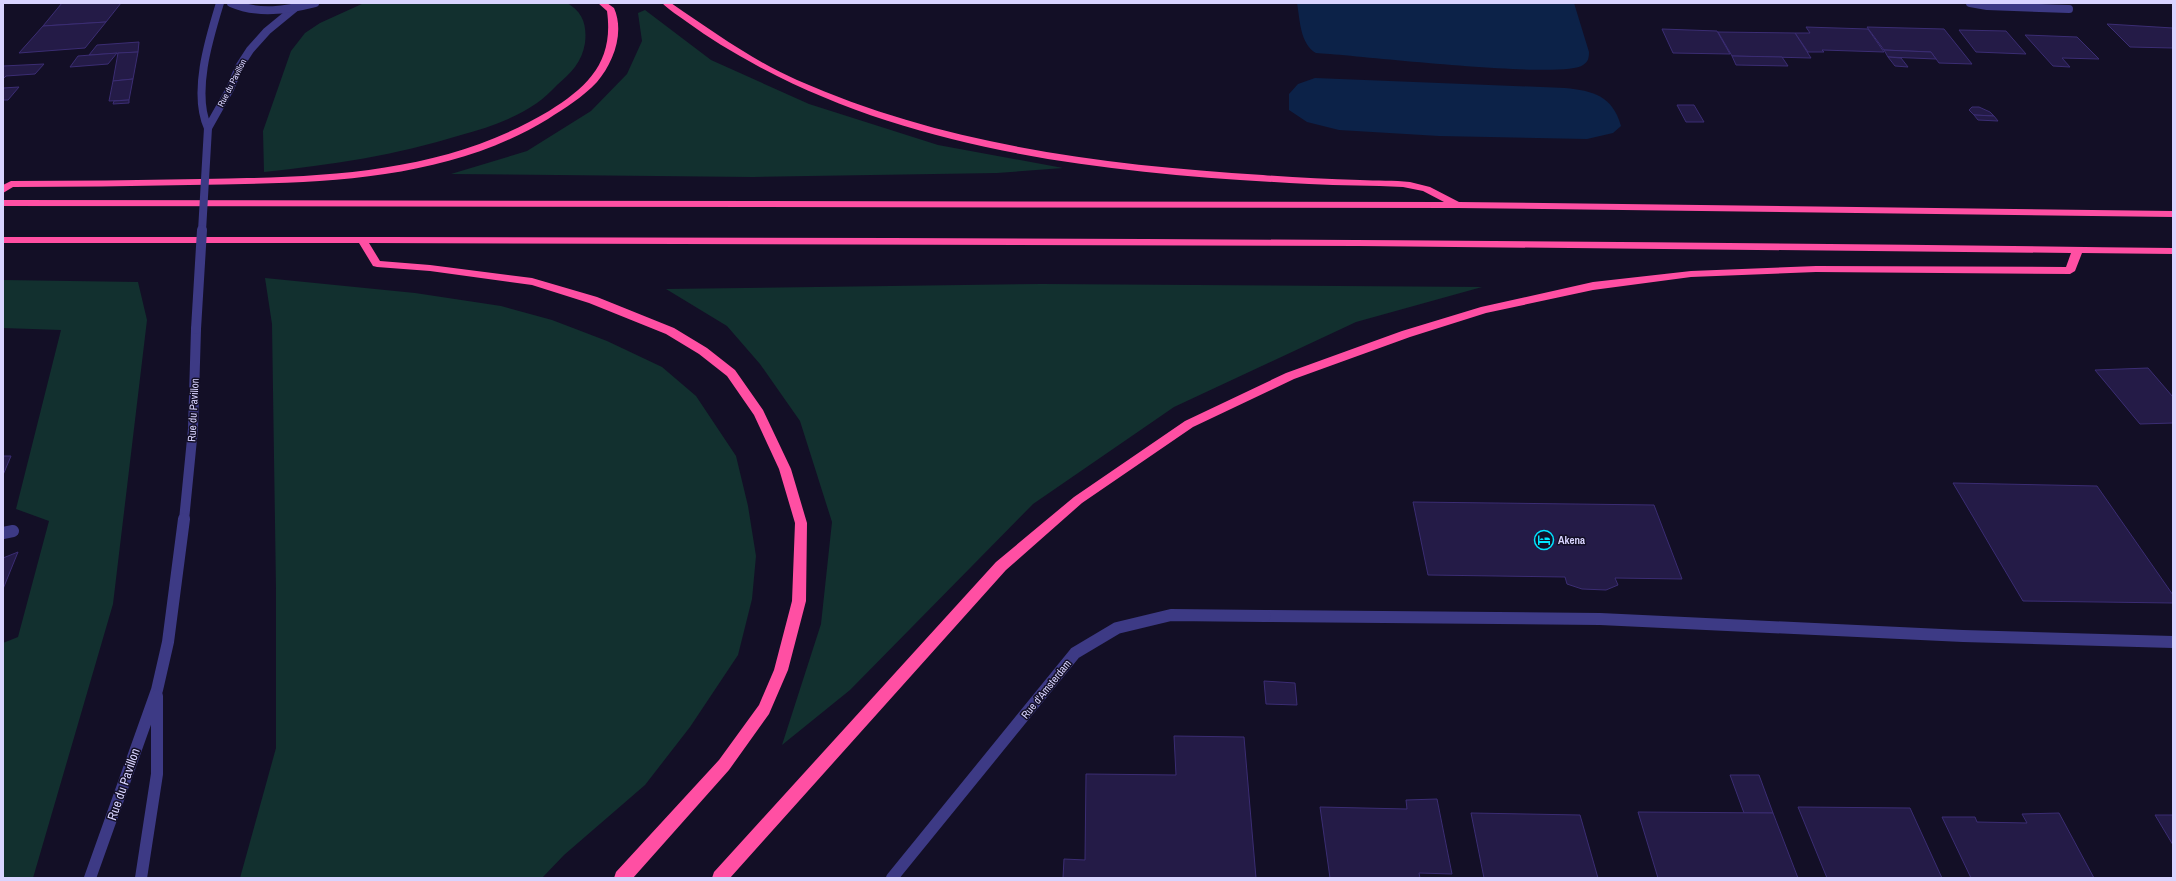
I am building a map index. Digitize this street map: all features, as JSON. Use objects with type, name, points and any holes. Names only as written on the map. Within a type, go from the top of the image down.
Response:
[{"type":"highway","points":[[3,190],[11,184],[294,181],[348,176],[403,168],[450,158],[497,143],[541,121],[576,96],[599,74],[612,49],[615,26],[611,10],[602,3]]},
{"type":"highway","points":[[666,3],[687,19],[744,57],[788,80],[831,99],[907,125],[1024,151],[1112,164],[1199,174],[1309,182],[1418,186],[1458,205]]},
{"type":"highway","points":[[3,203],[1458,205],[2173,214]]},
{"type":"highway","points":[[3,240],[1575,244],[2173,251]]},
{"type":"highway","points":[[362,240],[377,264],[486,274],[532,282],[593,300],[670,331],[703,350],[731,373],[759,413],[785,469],[801,523],[799,601],[782,670],[764,709],[724,765],[622,878]]},
{"type":"highway","points":[[720,878],[798,788],[1001,566],[1078,500],[1189,424],[1290,376],[1406,334],[1485,310],[1593,286],[1691,274],[1816,270],[2070,271],[2078,249]]},
{"type":"street","name":"Rue du Pavillon","points":[[208,128],[205,124],[202,101],[204,66],[220,3]]},
{"type":"street","points":[[230,3],[258,10],[295,8],[315,3]]},
{"type":"street","points":[[1970,3],[1987,6],[2070,10]]},
{"type":"street","name":"Rue du Pavillon","points":[[90,878],[130,762],[157,690],[168,642],[181,548],[193,429],[196,329],[208,128],[230,89],[239,67],[250,50],[267,31],[295,8]]},
{"type":"street","name":"Rue d'Amsterdam","points":[[892,878],[1075,654],[1117,628],[1171,615],[1600,619],[1955,636],[2173,642]]},
{"type":"street","name":"Rue du Pavillon","points":[[141,878],[157,774],[157,690]]},
{"type":"green space","points":[[364,3],[567,3],[577,11],[583,20],[585,30],[584,50],[575,67],[537,103],[519,114],[500,122],[437,142],[388,154],[314,166],[264,172],[263,131],[291,51],[305,33],[320,23]]},
{"type":"green space","points":[[645,10],[711,60],[809,104],[938,145],[1063,168],[997,173],[753,177],[451,174],[527,151],[591,111],[627,74],[642,41],[638,13]]},
{"type":"green space","points":[[265,278],[415,293],[501,306],[552,320],[607,341],[662,367],[696,396],[736,456],[748,506],[756,556],[752,599],[738,655],[690,727],[645,785],[564,855],[542,878],[240,878],[276,748],[276,589],[272,324]]},
{"type":"green space","points":[[3,280],[138,282],[147,320],[113,604],[33,878],[3,878],[3,643],[18,637],[49,521],[16,509],[61,330],[3,328]]},
{"type":"green space","points":[[1042,284],[1482,287],[1356,322],[1174,407],[1033,504],[850,690],[782,745],[821,624],[832,522],[800,421],[760,364],[727,326],[666,289]]},
{"type":"water","points":[[1297,3],[1574,3],[1589,56],[1583,65],[1567,69],[1538,70],[1316,53],[1307,44],[1304,38]]},
{"type":"water","points":[[1315,78],[1575,89],[1593,93],[1607,101],[1612,107],[1621,126],[1613,133],[1587,139],[1439,136],[1339,130],[1307,122],[1289,110],[1289,94],[1298,84]]},
{"type":"building","points":[[62,3],[121,3],[106,22],[43,26]]},
{"type":"building","points":[[106,22],[85,48],[19,53],[43,26]]},
{"type":"building","points":[[2107,24],[2173,28],[2173,48],[2130,47]]},
{"type":"building","points":[[1806,27],[1868,29],[1884,52],[1822,50],[1824,52],[1808,52],[1795,33],[1810,33]]},
{"type":"building","points":[[1867,27],[1944,29],[1972,64],[1939,63],[1931,52],[1884,50]]},
{"type":"building","points":[[1662,29],[1717,31],[1730,54],[1673,53]]},
{"type":"building","points":[[1959,30],[2006,31],[2026,54],[1976,52]]},
{"type":"building","points":[[1718,32],[1795,33],[1811,58],[1732,56]]},
{"type":"building","points":[[2025,35],[2077,37],[2099,59],[2062,58],[2070,67],[2053,66]]},
{"type":"building","points":[[139,42],[138,52],[89,55],[97,45]]},
{"type":"building","points":[[1884,50],[1931,52],[1936,59],[1888,57]]},
{"type":"building","points":[[138,52],[133,79],[113,81],[118,53]]},
{"type":"building","points":[[117,53],[108,64],[70,67],[78,56]]},
{"type":"building","points":[[1732,56],[1782,57],[1788,66],[1736,65]]},
{"type":"building","points":[[1888,57],[1901,58],[1908,67],[1895,66]]},
{"type":"building","points":[[44,64],[35,74],[6,76],[3,79],[3,66]]},
{"type":"building","points":[[133,79],[129,100],[109,101],[113,81]]},
{"type":"building","points":[[19,87],[8,100],[3,100],[3,88]]},
{"type":"building","points":[[129,100],[129,103],[113,104],[114,101]]},
{"type":"building","points":[[1677,105],[1694,105],[1704,122],[1686,122]]},
{"type":"building","points":[[1972,107],[1979,107],[1990,112],[1994,116],[1974,115],[1969,110]]},
{"type":"building","points":[[1974,115],[1994,116],[1998,121],[1978,120]]},
{"type":"building","points":[[2148,368],[2173,397],[2173,423],[2140,424],[2095,370]]},
{"type":"building","points":[[3,456],[11,456],[3,475]]},
{"type":"building","points":[[1953,483],[2097,486],[2173,595],[2173,603],[2023,601]]},
{"type":"building","name":"Akena","points":[[1413,502],[1654,505],[1682,579],[1615,578],[1618,585],[1606,590],[1582,589],[1567,584],[1565,577],[1428,575]]},
{"type":"building","points":[[18,552],[3,589],[3,558]]},
{"type":"building","points":[[1264,681],[1295,683],[1297,705],[1266,704]]},
{"type":"building","points":[[1174,736],[1244,737],[1256,878],[1063,878],[1064,859],[1085,860],[1086,774],[1176,775]]},
{"type":"building","points":[[1730,775],[1759,775],[1773,813],[1744,813]]},
{"type":"building","points":[[1437,799],[1452,874],[1419,873],[1420,878],[1330,878],[1320,807],[1407,809],[1406,800]]},
{"type":"building","points":[[1798,807],[1910,808],[1942,878],[1827,878]]},
{"type":"building","points":[[1638,812],[1773,813],[1798,878],[1658,878]]},
{"type":"building","points":[[1471,813],[1580,815],[1598,878],[1484,878]]},
{"type":"building","points":[[2059,813],[2094,878],[1971,878],[1942,817],[1975,817],[1977,822],[2027,823],[2022,814]]},
{"type":"building","points":[[2155,815],[2173,815],[2173,845]]},
{"type":"place","name":"Akena","points":[[1544,540]]}]
